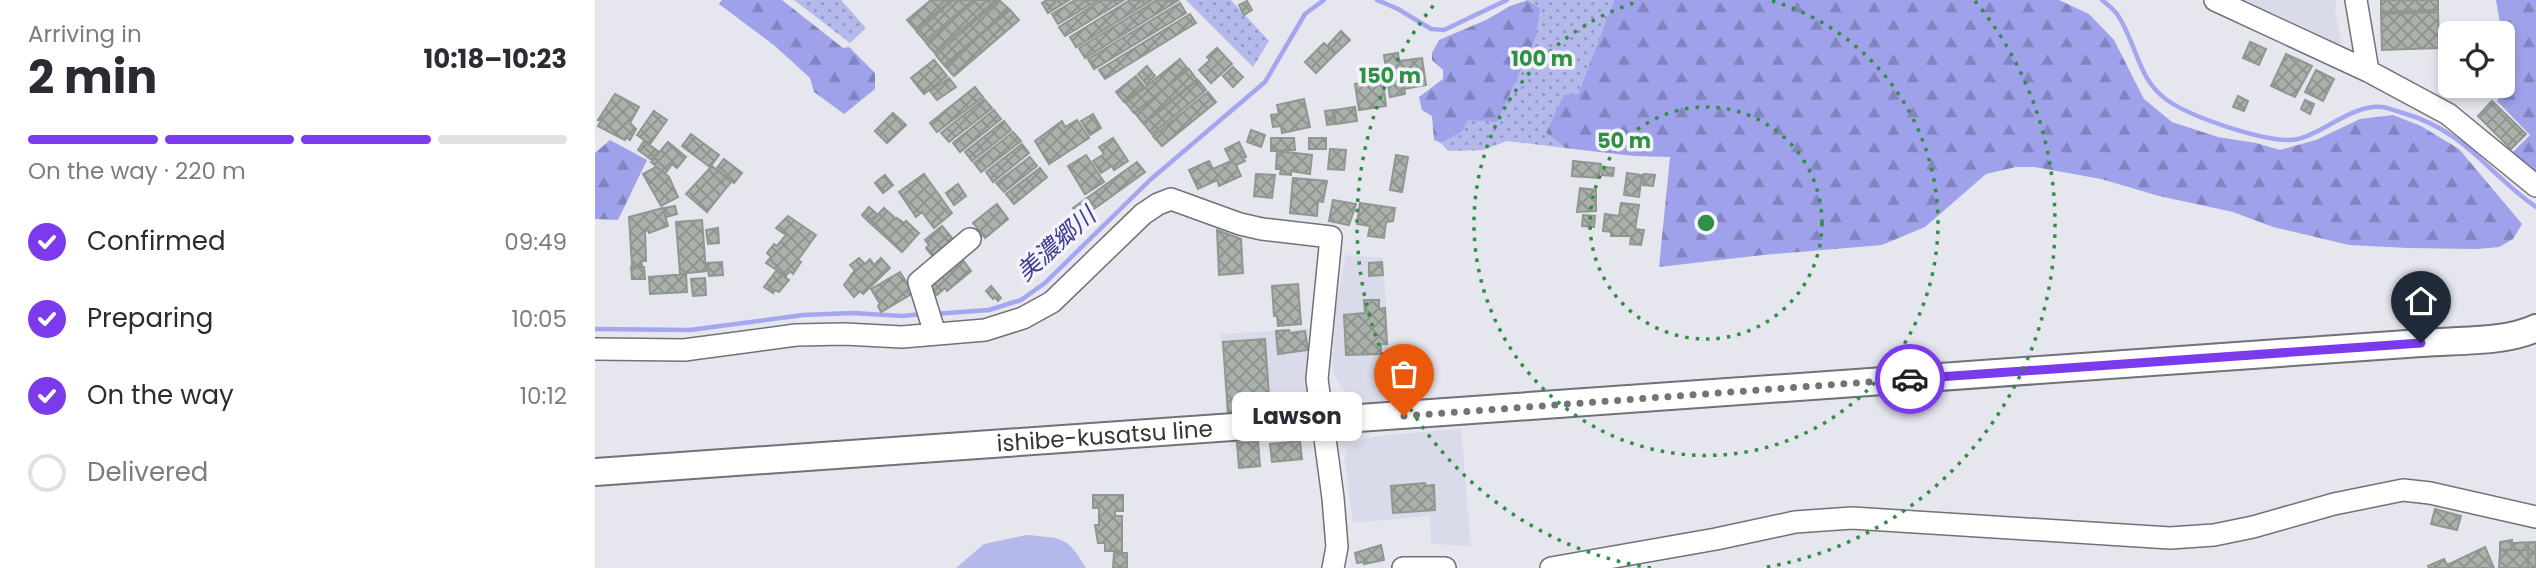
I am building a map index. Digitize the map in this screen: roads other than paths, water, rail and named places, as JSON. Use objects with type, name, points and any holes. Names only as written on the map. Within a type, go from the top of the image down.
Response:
[{"type":"main road","name":"ishibe-kusatsu line","points":[[595,472],[2421,343],[2506,336],[2536,328]]},
{"type":"street","points":[[2215,0],[2368,71],[2455,118],[2536,186]]},
{"type":"street","points":[[2356,0],[2368,71]]},
{"type":"street","points":[[595,349],[684,350],[796,335],[902,337],[930,321],[985,330],[1023,318],[1052,302],[1143,214],[1171,191],[1251,227],[1331,237],[1317,379],[1337,547],[1333,568]]},
{"type":"street","points":[[930,321],[919,282],[969,239]]},
{"type":"street","points":[[1551,568],[1795,522],[1852,518],[2169,538],[2214,535],[2334,504],[2403,490],[2536,517]]},
{"type":"street","points":[[1403,568],[1445,568]]},
{"type":"waterway","name":"美濃郷川","points":[[934,314],[989,310],[1021,300],[1045,283],[1150,180],[1265,82],[1305,14],[1324,0]]},
{"type":"waterway","name":"美濃郷川","points":[[1377,0],[1431,29],[1444,30],[1507,0]]},
{"type":"waterway","name":"美濃郷川","points":[[2102,0],[2112,8],[2124,25],[2149,82],[2178,107],[2231,128],[2285,140],[2308,136],[2360,110],[2371,107],[2387,108],[2443,130],[2536,207]]},
{"type":"waterway","name":"美濃郷川","points":[[595,329],[690,330],[803,315],[922,314]]},
{"type":"place","name":"Lawson","points":[[1404,416]]}]
